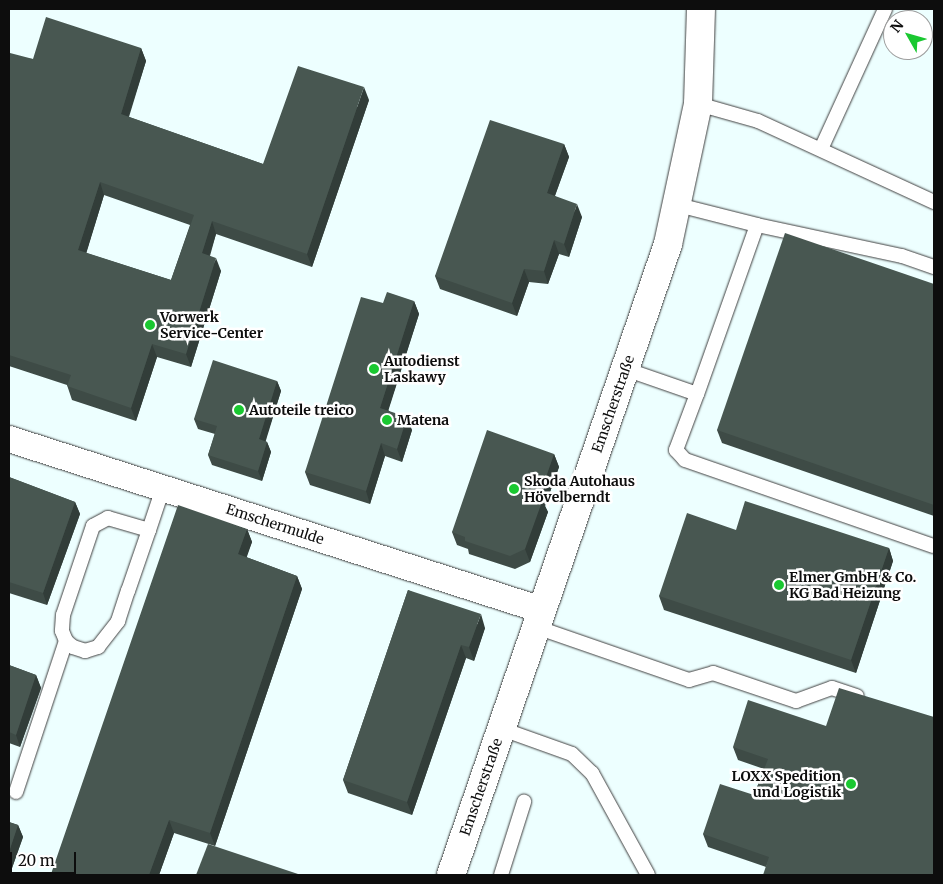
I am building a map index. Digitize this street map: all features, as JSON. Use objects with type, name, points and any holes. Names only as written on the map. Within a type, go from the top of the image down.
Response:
[{"type":"street","name":"Emscherstraße","points":[[451,875],[668,244],[678,205],[698,104],[701,9]]},
{"type":"street","name":"Emschermulde","points":[[9,439],[163,488],[539,619]]},
{"type":"lane","points":[[821,149],[884,9]]},
{"type":"lane","points":[[698,104],[758,121],[934,202]]},
{"type":"lane","points":[[678,205],[757,225],[902,256],[934,267]]},
{"type":"lane","points":[[757,225],[676,450],[686,460],[934,546]]},
{"type":"lane","points":[[626,369],[697,394]]},
{"type":"lane","points":[[66,641],[85,651],[98,647],[106,640],[118,621],[163,488]]},
{"type":"lane","points":[[16,792],[66,641],[62,630],[63,615],[93,526],[108,518],[149,530]]},
{"type":"lane","points":[[539,619],[689,680],[713,674],[796,701],[832,688],[867,699]]},
{"type":"lane","points":[[502,729],[572,754],[592,773],[648,875]]},
{"type":"lane","points":[[502,875],[524,802]]},
{"type":"building","points":[[46,17],[141,48],[121,114],[263,164],[298,66],[364,87],[307,254],[212,221],[202,253],[216,258],[186,354],[152,344],[131,408],[67,386],[71,375],[9,355],[9,57],[10,53],[33,59]],"holes":[[[100,182],[194,215],[171,280],[78,250]]]},
{"type":"building","points":[[490,120],[564,144],[547,193],[577,204],[564,244],[554,240],[544,271],[524,269],[512,303],[435,276]]},
{"type":"building","points":[[785,233],[934,284],[934,505],[717,430]]},
{"type":"building","name":"Autodienst Laskawy","points":[[387,292],[414,301],[380,408],[407,417],[397,449],[381,443],[366,491],[305,472],[361,297],[383,303]]},
{"type":"building","name":"Autoteile treico","points":[[213,360],[277,381],[259,439],[267,442],[258,471],[208,455],[217,426],[194,419]]},
{"type":"building","name":"Skoda Autohaus Hövelberndt","points":[[487,430],[554,454],[539,497],[543,499],[525,549],[510,556],[465,541],[465,537],[452,532]]},
{"type":"building","points":[[9,477],[75,502],[43,593],[9,582]]},
{"type":"building","name":"Elmer GmbH & Co. KG Bad Heizung","points":[[745,501],[889,548],[851,660],[659,596],[687,513],[736,530]]},
{"type":"building","points":[[178,505],[247,529],[238,554],[297,576],[210,833],[169,820],[149,875],[51,874]]},
{"type":"building","points":[[408,590],[481,614],[469,647],[461,645],[407,802],[343,780]]},
{"type":"building","points":[[9,665],[36,675],[16,735],[9,732]]},
{"type":"building","name":"LOXX Spedition und Logistik","points":[[839,688],[934,717],[934,875],[763,875],[769,857],[703,834],[720,784],[754,795],[768,759],[733,747],[748,700],[826,726]]},
{"type":"building","points":[[9,822],[18,825],[9,852]]},
{"type":"building","points":[[208,844],[301,875],[196,875]]},
{"type":"place","name":"Vorwerk Service-Center","points":[[150,325]]},
{"type":"place","name":"Autodienst Laskawy","points":[[374,369]]},
{"type":"place","name":"Autoteile treico","points":[[239,410]]},
{"type":"place","name":"Matena","points":[[387,420]]},
{"type":"place","name":"Skoda Autohaus Hövelberndt","points":[[514,489]]},
{"type":"place","name":"Elmer GmbH & Co. KG Bad Heizung","points":[[779,585]]},
{"type":"place","name":"LOXX Spedition und Logistik","points":[[851,784]]}]
